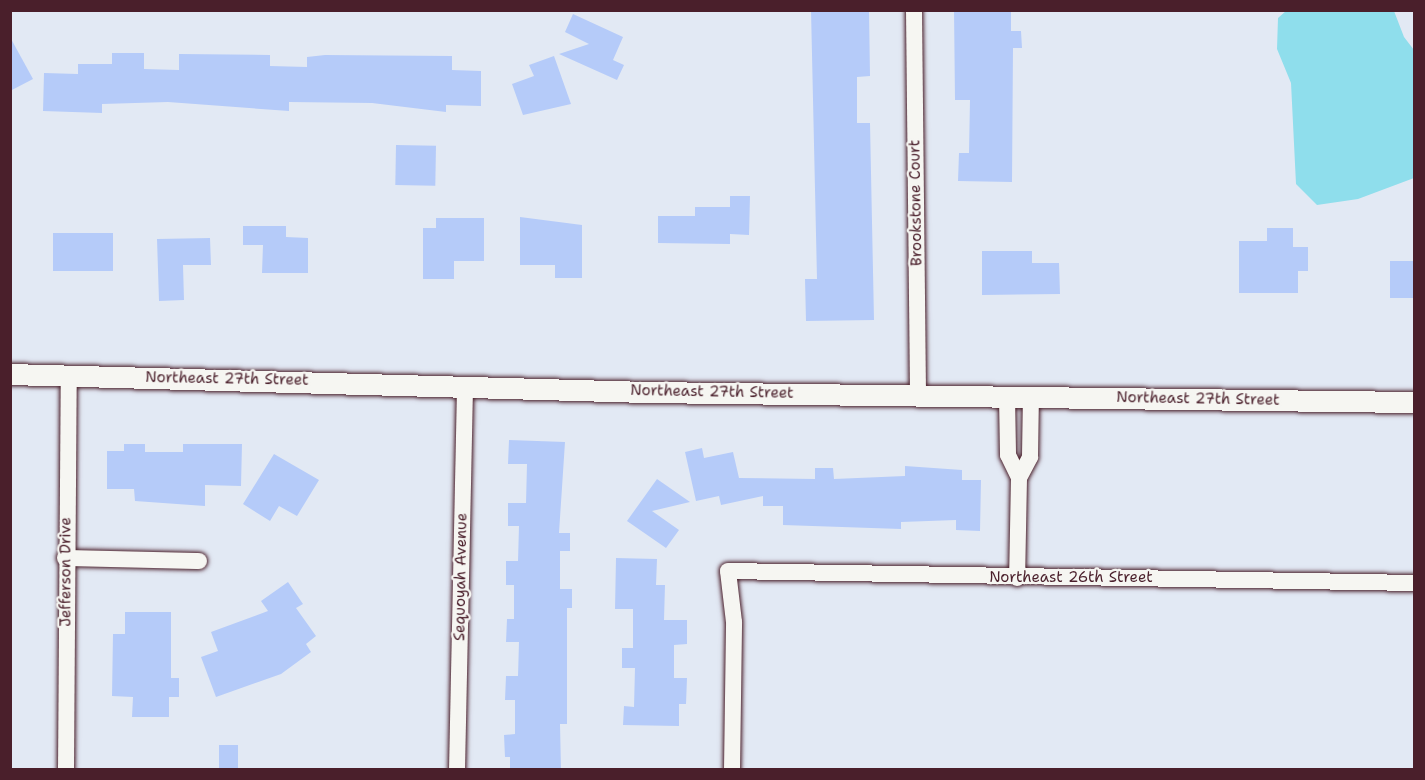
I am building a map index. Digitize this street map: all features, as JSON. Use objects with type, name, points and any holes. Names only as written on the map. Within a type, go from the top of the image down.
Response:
[{"type":"street","name":"Brookstone Court","points":[[914,10],[918,395]]},
{"type":"street","name":"Northeast 27th Street","points":[[10,374],[918,395],[1414,402]]},
{"type":"street","name":"Jefferson Drive","points":[[66,770],[65,558],[69,375]]},
{"type":"street","name":"Sequoyah Avenue","points":[[457,770],[465,385]]},
{"type":"street","points":[[1007,396],[1008,455],[1019,478]]},
{"type":"street","points":[[1017,578],[1019,478],[1030,457],[1031,396]]},
{"type":"street","points":[[65,558],[199,561]]},
{"type":"street","name":"Northeast 26th Street","points":[[732,770],[734,622],[728,571],[1017,578],[1414,583]]},
{"type":"water","points":[[1286,11],[1394,11],[1404,37],[1414,50],[1414,178],[1358,199],[1317,205],[1296,184],[1291,83],[1277,49],[1278,18]]},
{"type":"building","points":[[811,10],[869,10],[870,76],[857,77],[857,123],[870,123],[874,320],[806,321],[805,279],[817,279]]},
{"type":"building","points":[[954,10],[1011,10],[1011,31],[1021,31],[1022,48],[1013,48],[1012,182],[958,181],[959,153],[969,153],[970,100],[955,100]]},
{"type":"building","points":[[573,14],[623,37],[613,60],[624,65],[617,80],[559,54],[589,44],[565,32]]},
{"type":"building","points":[[10,37],[33,79],[10,91]]},
{"type":"building","points":[[112,53],[144,53],[144,69],[179,70],[179,54],[270,55],[270,66],[307,67],[307,57],[325,55],[452,56],[452,70],[481,71],[481,106],[446,105],[446,112],[372,103],[289,102],[289,111],[168,102],[102,104],[102,113],[43,111],[44,73],[78,74],[78,64],[112,64]]},
{"type":"building","points":[[554,56],[571,104],[523,115],[512,84],[534,76],[529,65]]},
{"type":"building","points":[[396,145],[436,146],[435,186],[395,185]]},
{"type":"building","points":[[730,196],[750,196],[749,235],[730,234],[730,244],[658,243],[658,216],[695,216],[695,207],[730,207]]},
{"type":"building","points":[[520,217],[582,225],[582,278],[555,278],[555,265],[520,265]]},
{"type":"building","points":[[436,218],[484,218],[484,261],[454,261],[454,279],[423,279],[423,228],[436,228]]},
{"type":"building","points":[[243,226],[286,226],[286,237],[308,238],[308,273],[262,273],[263,245],[243,245]]},
{"type":"building","points":[[1267,228],[1293,228],[1293,247],[1308,247],[1308,271],[1298,271],[1298,293],[1239,293],[1239,241],[1267,241]]},
{"type":"building","points":[[53,233],[113,233],[113,271],[53,271]]},
{"type":"building","points":[[210,238],[211,265],[183,265],[184,300],[159,301],[157,239]]},
{"type":"building","points":[[982,251],[1032,251],[1032,263],[1059,263],[1060,294],[982,295]]},
{"type":"building","points":[[1390,261],[1414,261],[1414,298],[1390,298]]},
{"type":"building","points":[[509,440],[565,442],[559,533],[570,533],[570,551],[560,551],[560,589],[572,589],[572,608],[567,608],[567,724],[560,724],[561,770],[510,770],[510,757],[505,757],[504,735],[515,734],[515,700],[505,700],[506,676],[518,676],[519,642],[506,642],[507,619],[514,619],[514,585],[506,585],[506,561],[518,561],[519,526],[508,526],[508,503],[526,503],[527,464],[508,464]]},
{"type":"building","points":[[124,444],[145,444],[145,452],[183,452],[183,444],[242,444],[241,486],[205,485],[205,506],[135,501],[134,489],[107,489],[107,451],[124,451]]},
{"type":"building","points":[[702,448],[704,458],[733,452],[739,478],[815,479],[815,468],[833,468],[834,479],[905,476],[905,466],[962,470],[962,480],[981,480],[980,531],[956,530],[956,520],[901,522],[901,529],[783,525],[783,506],[763,506],[763,496],[721,505],[719,496],[696,501],[685,452]]},
{"type":"building","points":[[274,454],[319,480],[297,516],[279,506],[270,521],[243,504]]},
{"type":"building","points":[[657,479],[690,502],[652,511],[679,530],[666,548],[627,521]]},
{"type":"building","points":[[616,558],[657,559],[656,585],[665,585],[664,620],[687,620],[687,644],[674,645],[674,678],[687,678],[686,704],[679,704],[679,726],[623,725],[624,706],[634,707],[635,668],[622,668],[622,648],[633,648],[633,609],[615,609]]},
{"type":"building","points":[[288,582],[303,604],[296,608],[316,636],[306,644],[311,652],[281,674],[216,697],[201,657],[218,651],[211,632],[268,611],[261,601]]},
{"type":"building","points":[[125,612],[171,612],[171,678],[179,678],[179,697],[169,697],[169,717],[132,717],[133,697],[112,696],[113,634],[125,634]]},
{"type":"building","points":[[219,745],[238,745],[238,770],[219,770]]}]
